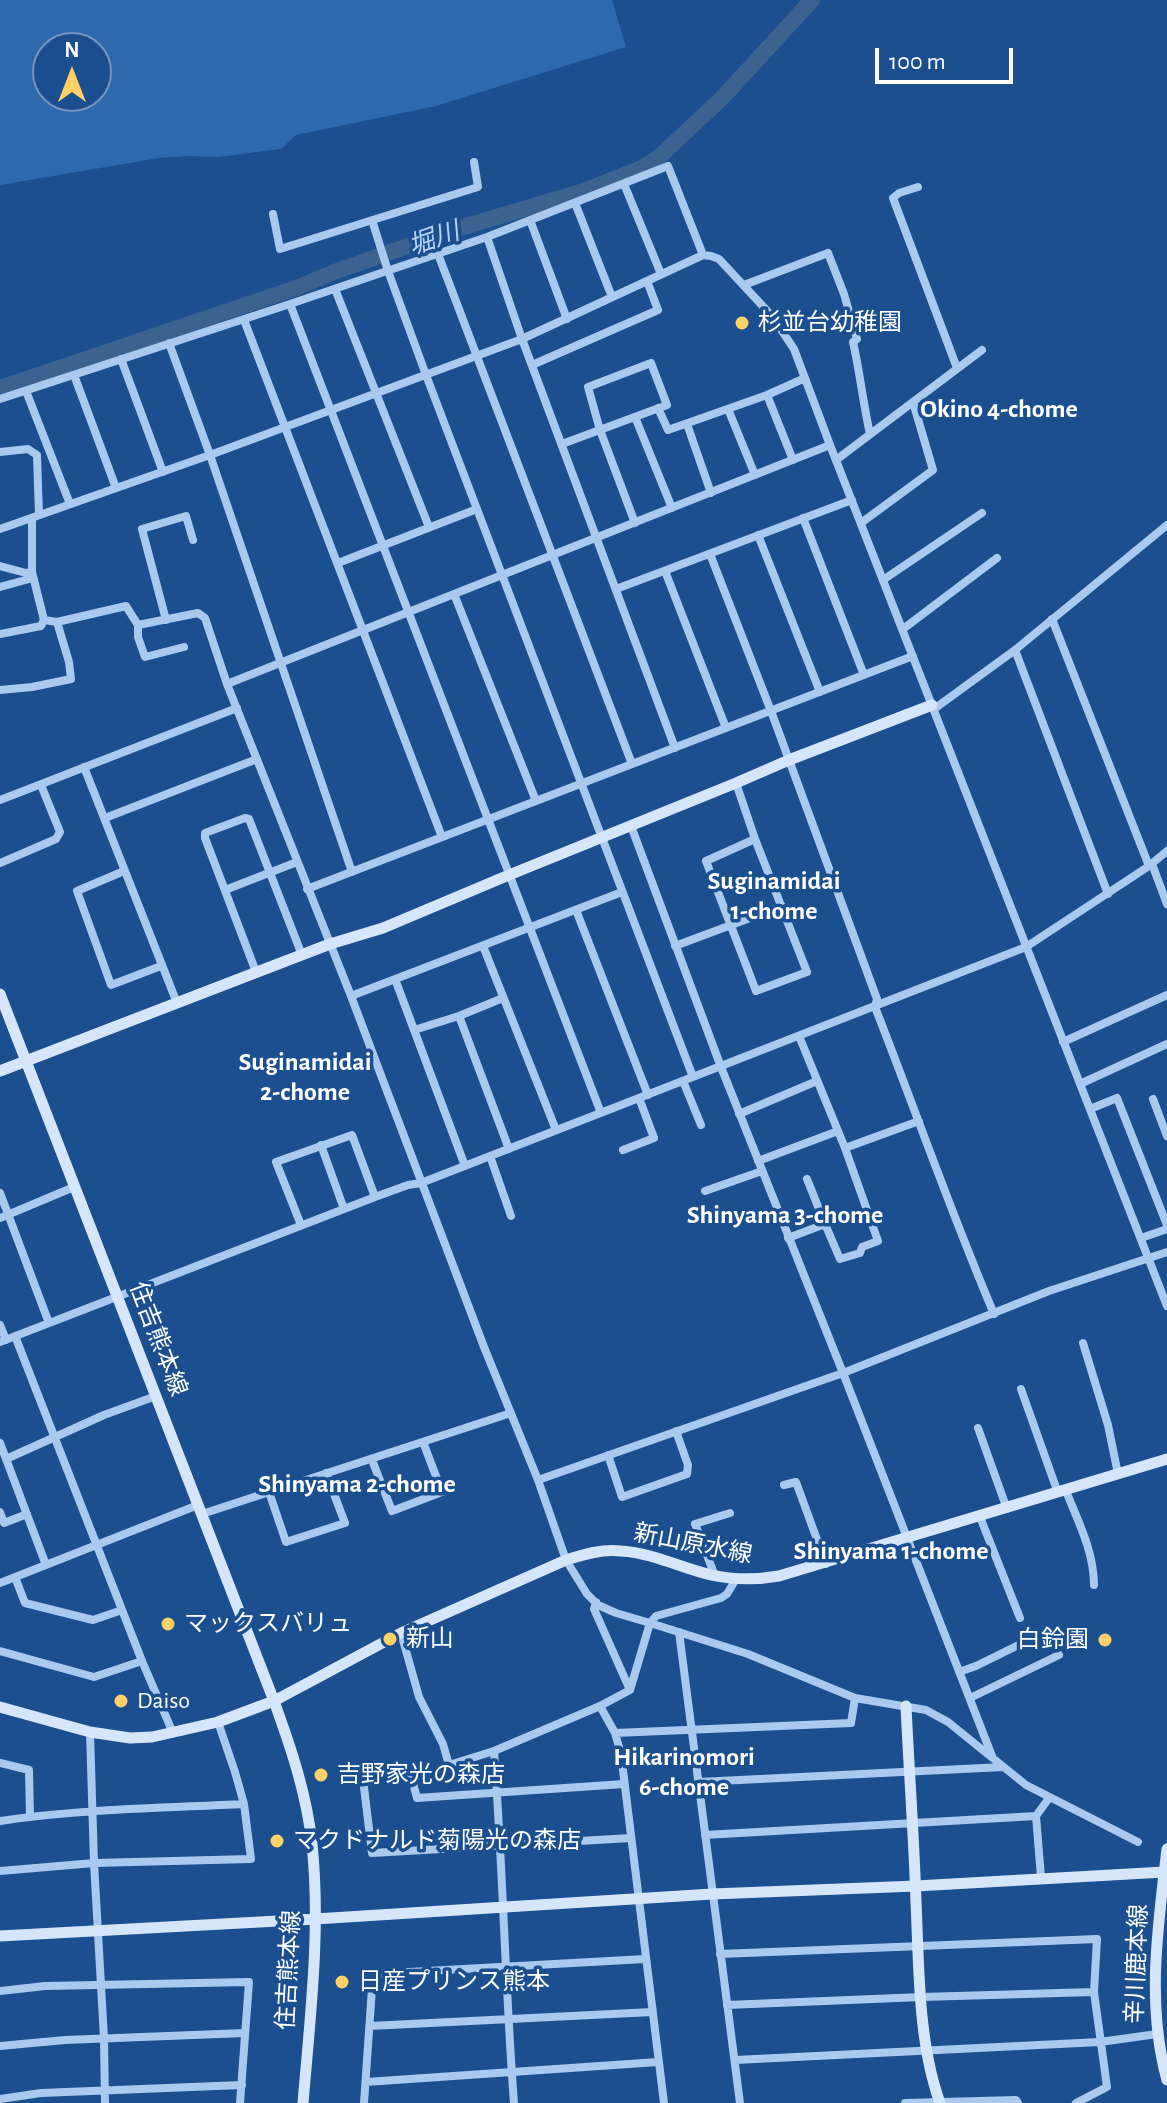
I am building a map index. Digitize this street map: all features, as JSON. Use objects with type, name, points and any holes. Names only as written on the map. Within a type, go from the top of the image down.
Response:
[{"type":"main road","points":[[0,1071],[330,944],[383,928],[789,760],[933,707]]},
{"type":"main road","name":"住吉熊本線","points":[[0,994],[274,1701],[298,1772],[312,1844],[315,1919],[303,2103]]},
{"type":"main road","name":"新山原水線","points":[[274,1701],[401,1633],[566,1560],[593,1552],[620,1551],[648,1555],[715,1576],[761,1579],[826,1564],[1167,1459]]},
{"type":"main road","points":[[0,1707],[90,1732],[130,1738],[173,1733],[218,1722],[274,1701]]},
{"type":"main road","points":[[906,1706],[926,2050],[940,2102]]},
{"type":"main road","name":"辛川鹿本線","points":[[1167,1849],[1156,1962],[1161,1999],[1157,2034],[1167,2080]]},
{"type":"main road","points":[[0,1936],[504,1905],[1166,1871]]},
{"type":"street","points":[[273,214],[280,249],[478,187],[474,162]]},
{"type":"street","points":[[0,399],[487,237],[668,166],[703,255]]},
{"type":"street","points":[[624,184],[661,274]]},
{"type":"street","points":[[918,187],[893,198],[957,368]]},
{"type":"street","points":[[575,203],[612,297]]},
{"type":"street","points":[[372,220],[426,375],[693,1077]]},
{"type":"street","points":[[530,220],[567,319]]},
{"type":"street","points":[[487,237],[675,748]]},
{"type":"street","points":[[744,285],[828,253],[857,339],[853,342],[870,434]]},
{"type":"street","points":[[438,254],[632,764]]},
{"type":"street","points":[[0,529],[476,357],[567,319],[703,255],[719,259],[772,316],[794,349],[1167,1306]]},
{"type":"street","points":[[532,365],[658,310],[647,281]]},
{"type":"street","points":[[335,289],[429,527]]},
{"type":"street","points":[[290,304],[601,1113]]},
{"type":"street","points":[[244,320],[442,837]]},
{"type":"street","points":[[169,343],[352,872]]},
{"type":"street","points":[[836,460],[982,350]]},
{"type":"street","points":[[121,359],[163,472]]},
{"type":"street","points":[[562,444],[600,430],[635,417],[658,408],[667,405],[651,363],[588,387],[600,430],[635,523]]},
{"type":"street","points":[[74,375],[116,488]]},
{"type":"street","points":[[658,408],[668,430],[767,395],[805,378]]},
{"type":"street","points":[[26,391],[70,504]]},
{"type":"street","points":[[767,395],[793,460]]},
{"type":"street","points":[[861,523],[933,470],[913,402]]},
{"type":"street","points":[[728,409],[755,475]]},
{"type":"street","points":[[635,417],[672,508]]},
{"type":"street","points":[[687,424],[711,493]]},
{"type":"street","points":[[227,684],[830,445]]},
{"type":"street","points":[[0,452],[28,449],[37,455],[33,575],[44,620],[41,626],[0,634]]},
{"type":"street","points":[[616,589],[852,500]]},
{"type":"street","points":[[338,563],[477,509]]},
{"type":"street","points":[[883,580],[982,513]]},
{"type":"street","points":[[166,620],[142,529],[186,516],[193,540]]},
{"type":"street","points":[[803,518],[864,675]]},
{"type":"street","points":[[933,707],[1015,650],[1167,525]]},
{"type":"street","points":[[758,535],[820,692]]},
{"type":"street","points":[[710,554],[877,999],[875,1007],[940,1173],[949,1205],[994,1314]]},
{"type":"street","points":[[903,629],[997,558]]},
{"type":"street","points":[[0,566],[33,575]]},
{"type":"street","points":[[665,571],[726,728]]},
{"type":"street","points":[[0,587],[33,575]]},
{"type":"street","points":[[454,594],[536,801]]},
{"type":"street","points":[[44,620],[57,622],[126,606],[138,625],[138,637],[145,657],[184,647]]},
{"type":"street","points":[[138,625],[198,613],[205,618],[227,684],[351,996],[566,1560],[587,1594],[616,1613],[748,1654],[855,1698],[926,1710],[948,1722],[1026,1785],[1138,1842]]},
{"type":"street","points":[[1052,619],[1167,904]]},
{"type":"street","points":[[0,690],[71,679],[57,622]]},
{"type":"street","points":[[1015,650],[1108,894]]},
{"type":"street","points":[[307,889],[913,656]]},
{"type":"street","points":[[0,800],[237,708]]},
{"type":"street","points":[[105,818],[257,759]]},
{"type":"street","points":[[84,767],[177,1003]]},
{"type":"street","points":[[736,783],[807,972],[756,991],[706,861],[755,839]]},
{"type":"street","points":[[0,863],[56,839],[60,832],[41,785]]},
{"type":"street","points":[[256,972],[205,838],[205,833],[245,818],[249,819],[302,955]]},
{"type":"street","points":[[631,826],[739,1114],[992,1757]]},
{"type":"street","points":[[7,1339],[375,1197],[421,1183],[1026,947],[1167,851]]},
{"type":"street","points":[[225,890],[297,862]]},
{"type":"street","points":[[124,871],[77,891],[111,985],[161,966]]},
{"type":"street","points":[[351,996],[622,892]]},
{"type":"street","points":[[675,946],[782,906]]},
{"type":"street","points":[[576,910],[643,1097],[654,1138],[623,1150]]},
{"type":"street","points":[[483,946],[556,1130]]},
{"type":"street","points":[[395,979],[465,1166]]},
{"type":"street","points":[[1063,1042],[1167,995]]},
{"type":"street","points":[[414,1030],[503,998]]},
{"type":"street","points":[[459,1016],[509,1149]]},
{"type":"street","points":[[799,1036],[845,1148],[878,1241],[862,1247],[860,1253],[840,1259],[807,1179]]},
{"type":"street","points":[[1080,1084],[1167,1044]]},
{"type":"street","points":[[683,1081],[701,1125]]},
{"type":"street","points":[[739,1114],[817,1081]]},
{"type":"street","points":[[1090,1109],[1117,1098],[1167,1227],[1141,1238]]},
{"type":"street","points":[[1153,1099],[1167,1136]]},
{"type":"street","points":[[845,1148],[919,1121]]},
{"type":"street","points":[[758,1161],[838,1131]]},
{"type":"street","points":[[301,1225],[276,1162],[352,1135],[375,1197]]},
{"type":"street","points":[[321,1145],[344,1209]]},
{"type":"street","points":[[490,1156],[511,1216]]},
{"type":"street","points":[[705,1191],[762,1171]]},
{"type":"street","points":[[4,1216],[74,1187]]},
{"type":"street","points":[[0,1193],[4,1216],[49,1323]]},
{"type":"street","points":[[788,1238],[825,1224]]},
{"type":"street","points":[[538,1480],[843,1373],[1049,1291],[1167,1252]]},
{"type":"street","points":[[0,1325],[54,1437],[173,1733]]},
{"type":"street","points":[[1083,1343],[1108,1425],[1118,1474]]},
{"type":"street","points":[[1021,1389],[1088,1548],[1094,1585]]},
{"type":"street","points":[[6,1459],[156,1396]]},
{"type":"street","points":[[0,1583],[97,1544],[200,1509],[269,1492],[511,1413]]},
{"type":"street","points":[[978,1428],[1007,1509]]},
{"type":"street","points":[[608,1455],[622,1497],[674,1479],[687,1474],[688,1465],[676,1431]]},
{"type":"street","points":[[372,1460],[392,1511],[442,1492],[423,1442]]},
{"type":"street","points":[[0,1443],[46,1565]]},
{"type":"street","points":[[269,1492],[286,1542],[345,1523],[326,1473]]},
{"type":"street","points":[[784,1485],[796,1482],[826,1564]]},
{"type":"street","points":[[0,1512],[4,1523],[27,1514]]},
{"type":"street","points":[[715,1576],[695,1524],[730,1513]]},
{"type":"street","points":[[980,1517],[1020,1618]]},
{"type":"street","points":[[15,1577],[25,1603],[93,1620],[122,1610]]},
{"type":"street","points":[[401,1633],[419,1697],[443,1744],[449,1765],[494,1751],[630,1690],[650,1623],[656,1616],[721,1598],[736,1579]]},
{"type":"street","points":[[596,1602],[594,1609],[630,1690]]},
{"type":"street","points":[[959,1672],[1049,1630]]},
{"type":"street","points":[[679,1632],[740,2103]]},
{"type":"street","points":[[0,1651],[94,1677],[142,1661]]},
{"type":"street","points":[[970,1698],[1059,1655]]},
{"type":"street","points":[[615,1733],[851,1723],[855,1698]]},
{"type":"street","points":[[600,1706],[615,1733],[621,1754],[664,2103]]},
{"type":"street","points":[[0,1871],[94,1863],[251,1859],[244,1804],[218,1722]]},
{"type":"street","points":[[90,1732],[105,2103]]},
{"type":"street","points":[[494,1751],[514,2103]]},
{"type":"street","points":[[0,1763],[29,1770],[30,1817]]},
{"type":"street","points":[[699,1782],[1003,1767]]},
{"type":"street","points":[[624,1784],[417,1798],[409,1768],[363,1779],[372,1853],[631,1838]]},
{"type":"street","points":[[1041,1877],[1036,1816],[1049,1798]]},
{"type":"street","points":[[0,1821],[92,1812],[244,1804]]},
{"type":"street","points":[[705,1835],[1036,1816]]},
{"type":"street","points":[[720,1954],[1097,1939],[1094,1992],[1107,2087],[1076,2103]]},
{"type":"street","points":[[364,2103],[373,1974],[645,1959]]},
{"type":"street","points":[[0,1991],[45,1986],[249,1982],[240,2103]]},
{"type":"street","points":[[727,2005],[1094,1992]]},
{"type":"street","points":[[370,2026],[652,2012]]},
{"type":"street","points":[[0,2046],[28,2042],[245,2033]]},
{"type":"street","points":[[735,2060],[1100,2042],[1157,2034]]},
{"type":"street","points":[[366,2082],[658,2062]]},
{"type":"street","points":[[0,2099],[242,2085]]},
{"type":"street","points":[[905,2103],[1016,2100],[1018,2103]]},
{"type":"shaded area","points":[[0,0],[612,0],[626,47],[436,106],[296,135],[281,149],[219,157],[159,158],[0,185]]},
{"type":"waterway","name":"堀川","points":[[0,388],[296,288],[453,230],[584,191],[642,168],[659,157],[722,98],[812,0]]},
{"type":"place","name":"杉並台幼稚園","points":[[742,323]]},
{"type":"place","name":"マックスバリュ","points":[[168,1624]]},
{"type":"place","name":"新山","points":[[390,1639]]},
{"type":"place","name":"白鈴園","points":[[1105,1640]]},
{"type":"place","name":"Daiso","points":[[121,1701]]},
{"type":"place","name":"吉野家光の森店","points":[[321,1775]]},
{"type":"place","name":"マクドナルド菊陽光の森店","points":[[277,1841]]},
{"type":"place","name":"日産プリンス熊本","points":[[342,1982]]},
{"type":"district","name":"Okino 4-chome","points":[[999,409]]},
{"type":"district","name":"Suginamidai 1-chome","points":[[774,896]]},
{"type":"district","name":"Suginamidai 2-chome","points":[[305,1077]]},
{"type":"district","name":"Shinyama 3-chome","points":[[785,1215]]},
{"type":"district","name":"Shinyama 2-chome","points":[[357,1484]]},
{"type":"district","name":"Shinyama 1-chome","points":[[891,1551]]},
{"type":"district","name":"Hikarinomori 6-chome","points":[[684,1772]]}]
